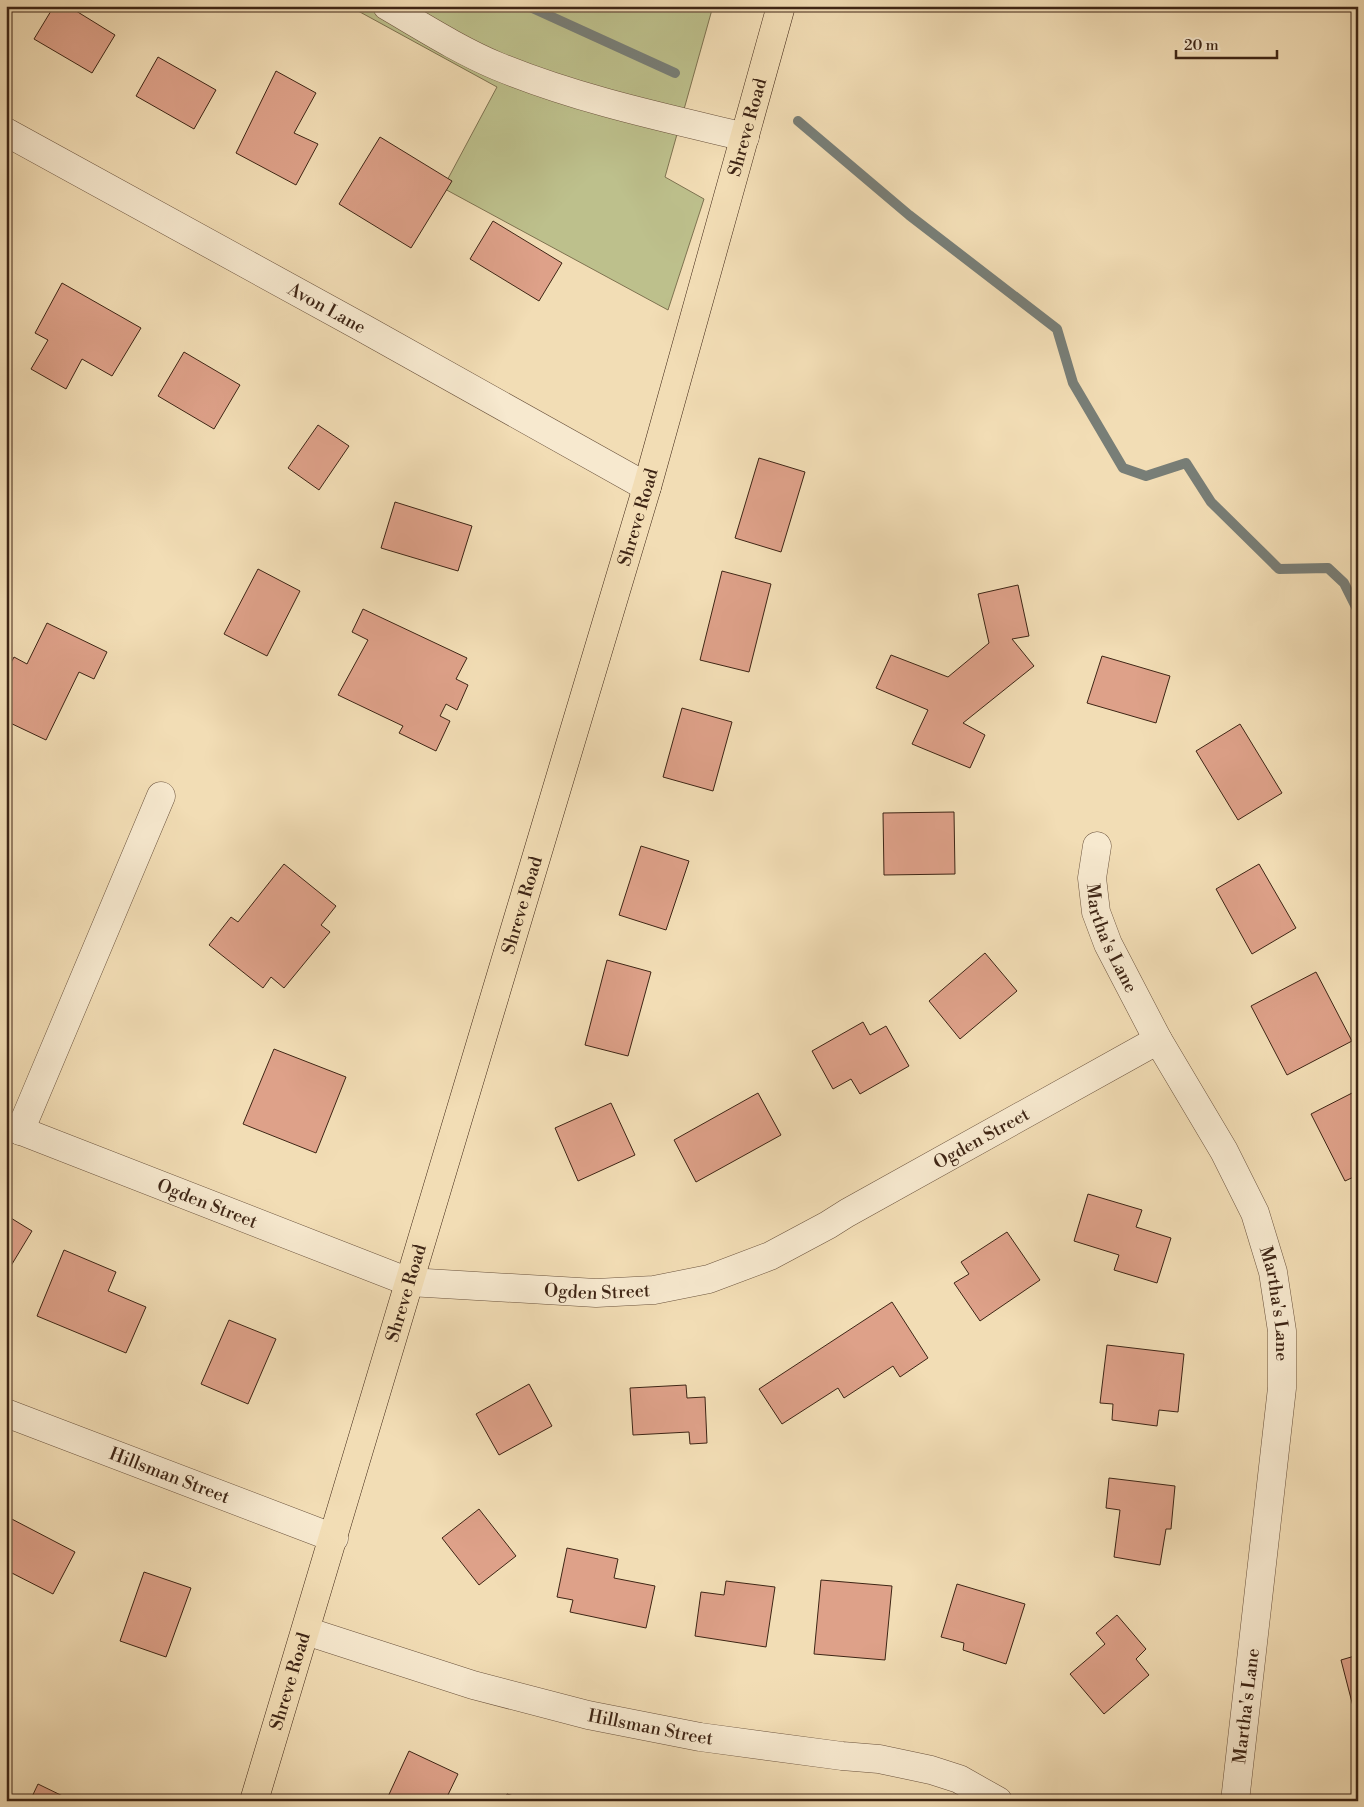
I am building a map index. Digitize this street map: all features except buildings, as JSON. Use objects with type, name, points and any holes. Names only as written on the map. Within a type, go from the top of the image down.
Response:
[{"type":"main road","name":"Shreve Road","points":[[254,1801],[647,487],[781,6]]},
{"type":"street","points":[[387,6],[454,44],[496,65],[532,79],[607,103],[744,137]]},
{"type":"street","name":"Avon Lane","points":[[6,132],[354,323],[647,487]]},
{"type":"street","points":[[13,1128],[161,796]]},
{"type":"street","name":"Martha's Lane","points":[[1097,846],[1092,878],[1096,912],[1108,944],[1158,1040],[1224,1150],[1255,1213],[1273,1272],[1282,1331],[1282,1388],[1235,1801]]},
{"type":"street","name":"Ogden Street","points":[[13,1128],[409,1282],[596,1294],[654,1290],[709,1279],[770,1256],[1158,1040]]},
{"type":"street","name":"Hillsman Street","points":[[6,1413],[334,1538]]},
{"type":"street","name":"Hillsman Street","points":[[306,1631],[472,1685],[588,1715],[700,1737],[842,1756],[879,1759],[931,1770],[959,1779],[998,1801]]},
{"type":"green space","points":[[349,6],[713,6],[665,177],[704,199],[668,310],[443,188],[497,87]]},
{"type":"waterway","points":[[528,6],[675,73]]},
{"type":"waterway","points":[[798,121],[909,215],[1057,329],[1073,383],[1123,468],[1146,476],[1186,463],[1211,502],[1279,569],[1328,568],[1344,583],[1358,611]]}]
